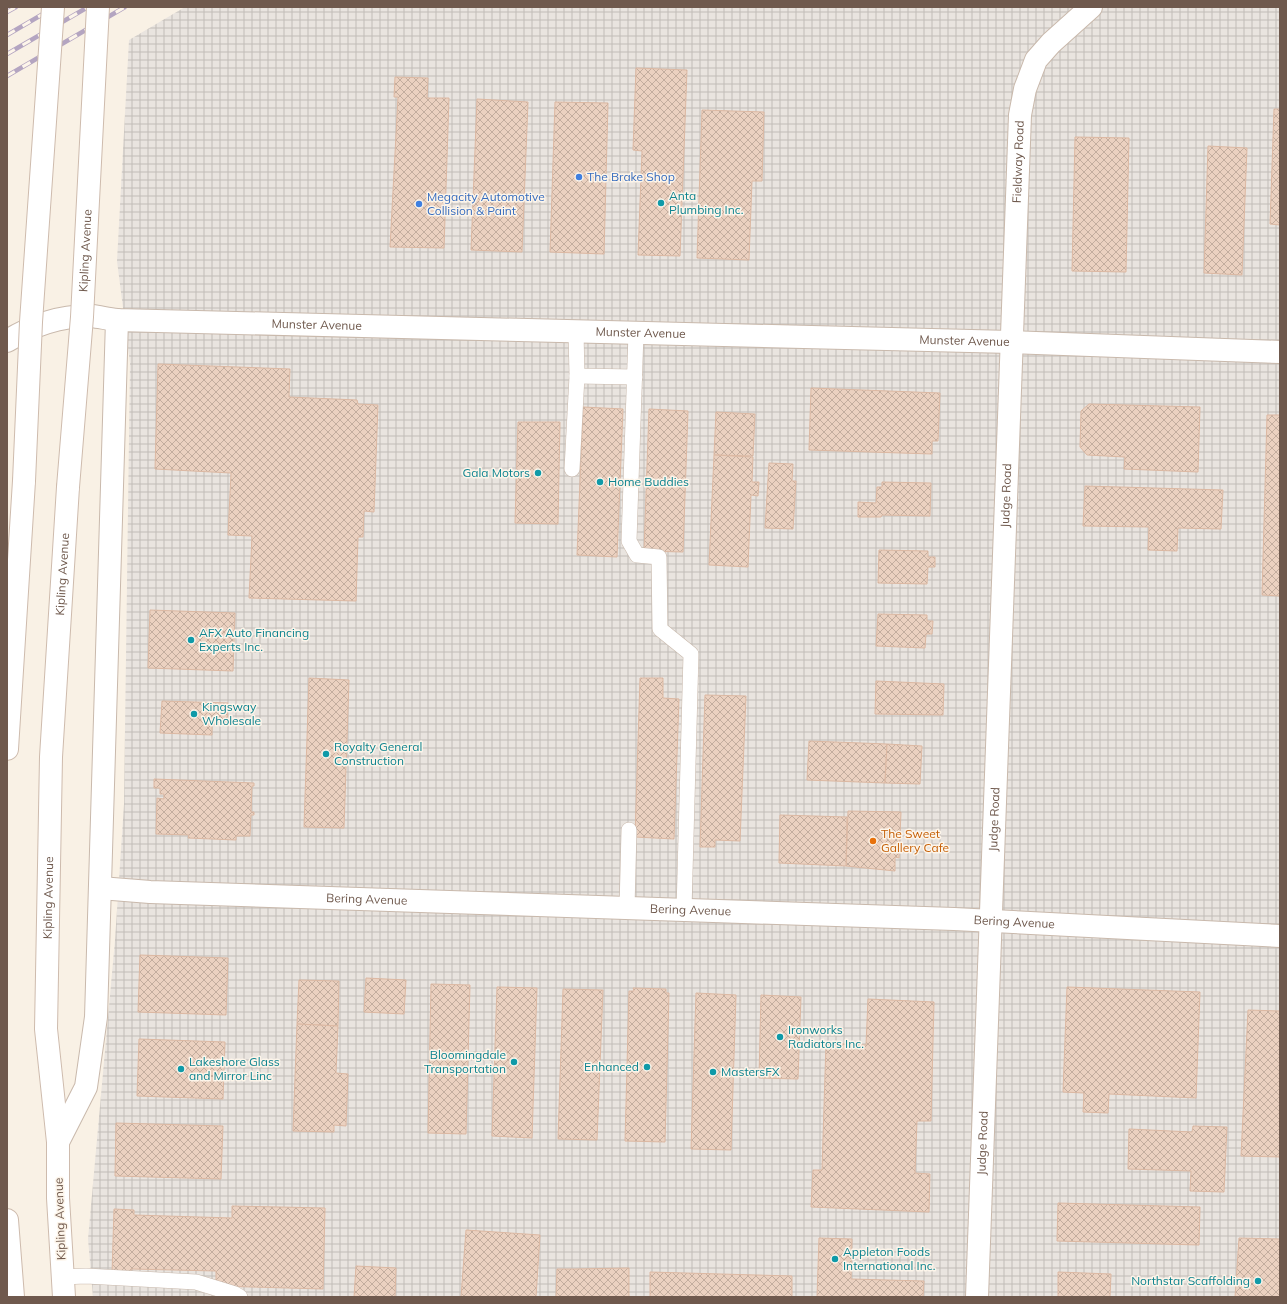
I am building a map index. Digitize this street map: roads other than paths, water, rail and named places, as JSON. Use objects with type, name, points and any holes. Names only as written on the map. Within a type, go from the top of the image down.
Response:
[{"type":"street","points":[[7,749],[24,481],[31,322],[53,7]]},
{"type":"street","name":"Kipling Avenue","points":[[63,1287],[58,1198],[58,1142],[46,1029],[51,757],[68,487],[82,317],[98,7]]},
{"type":"street","name":"Fieldway Road","points":[[1011,342],[1020,115],[1025,89],[1036,60],[1051,43],[1091,7]]},
{"type":"street","name":"Munster Avenue","points":[[7,341],[23,331],[45,322],[68,317],[92,316],[116,320],[1011,342],[1280,352]]},
{"type":"street","name":"Kipling Avenue","points":[[58,1142],[86,1087],[96,1017],[116,320]]},
{"type":"street","name":"Judge Road","points":[[977,1297],[1011,342]]},
{"type":"street","name":"Bering Avenue","points":[[100,888],[150,892],[990,921],[1280,936]]},
{"type":"street","points":[[7,1220],[13,1297]]},
{"type":"lane","points":[[572,469],[577,376],[576,331]]},
{"type":"lane","points":[[636,333],[628,541],[637,555],[659,557],[660,629],[691,654],[684,910]]},
{"type":"lane","points":[[577,376],[635,377]]},
{"type":"lane","points":[[627,908],[629,830]]},
{"type":"lane","points":[[63,1287],[86,1276],[196,1282],[235,1294],[240,1297]]},
{"type":"railway","points":[[7,12],[16,7]]},
{"type":"railway","points":[[7,35],[55,7]]},
{"type":"railway","points":[[7,54],[88,7]]},
{"type":"railway","points":[[7,76],[125,7]]},
{"type":"place","name":"The Brake Shop","points":[[579,177]]},
{"type":"place","name":"Anta Plumbing Inc.","points":[[661,203]]},
{"type":"place","name":"Megacity Automotive Collision & Paint","points":[[419,204]]},
{"type":"place","name":"Gala Motors","points":[[538,473]]},
{"type":"place","name":"Home Buddies","points":[[600,482]]},
{"type":"place","name":"AFX Auto Financing Experts Inc.","points":[[191,640]]},
{"type":"place","name":"Kingsway Wholesale","points":[[194,714]]},
{"type":"place","name":"Royalty General Construction","points":[[326,754]]},
{"type":"place","name":"The Sweet Gallery Cafe","points":[[873,841]]},
{"type":"place","name":"Ironworks Radiators Inc.","points":[[780,1037]]},
{"type":"place","name":"Bloomingdale Transportation","points":[[514,1062]]},
{"type":"place","name":"Enhanced","points":[[647,1067]]},
{"type":"place","name":"Lakeshore Glass and Mirror Linc","points":[[181,1069]]},
{"type":"place","name":"MastersFX","points":[[713,1072]]},
{"type":"place","name":"Appleton Foods International Inc.","points":[[835,1259]]},
{"type":"place","name":"Northstar Scaffolding","points":[[1258,1281]]}]
